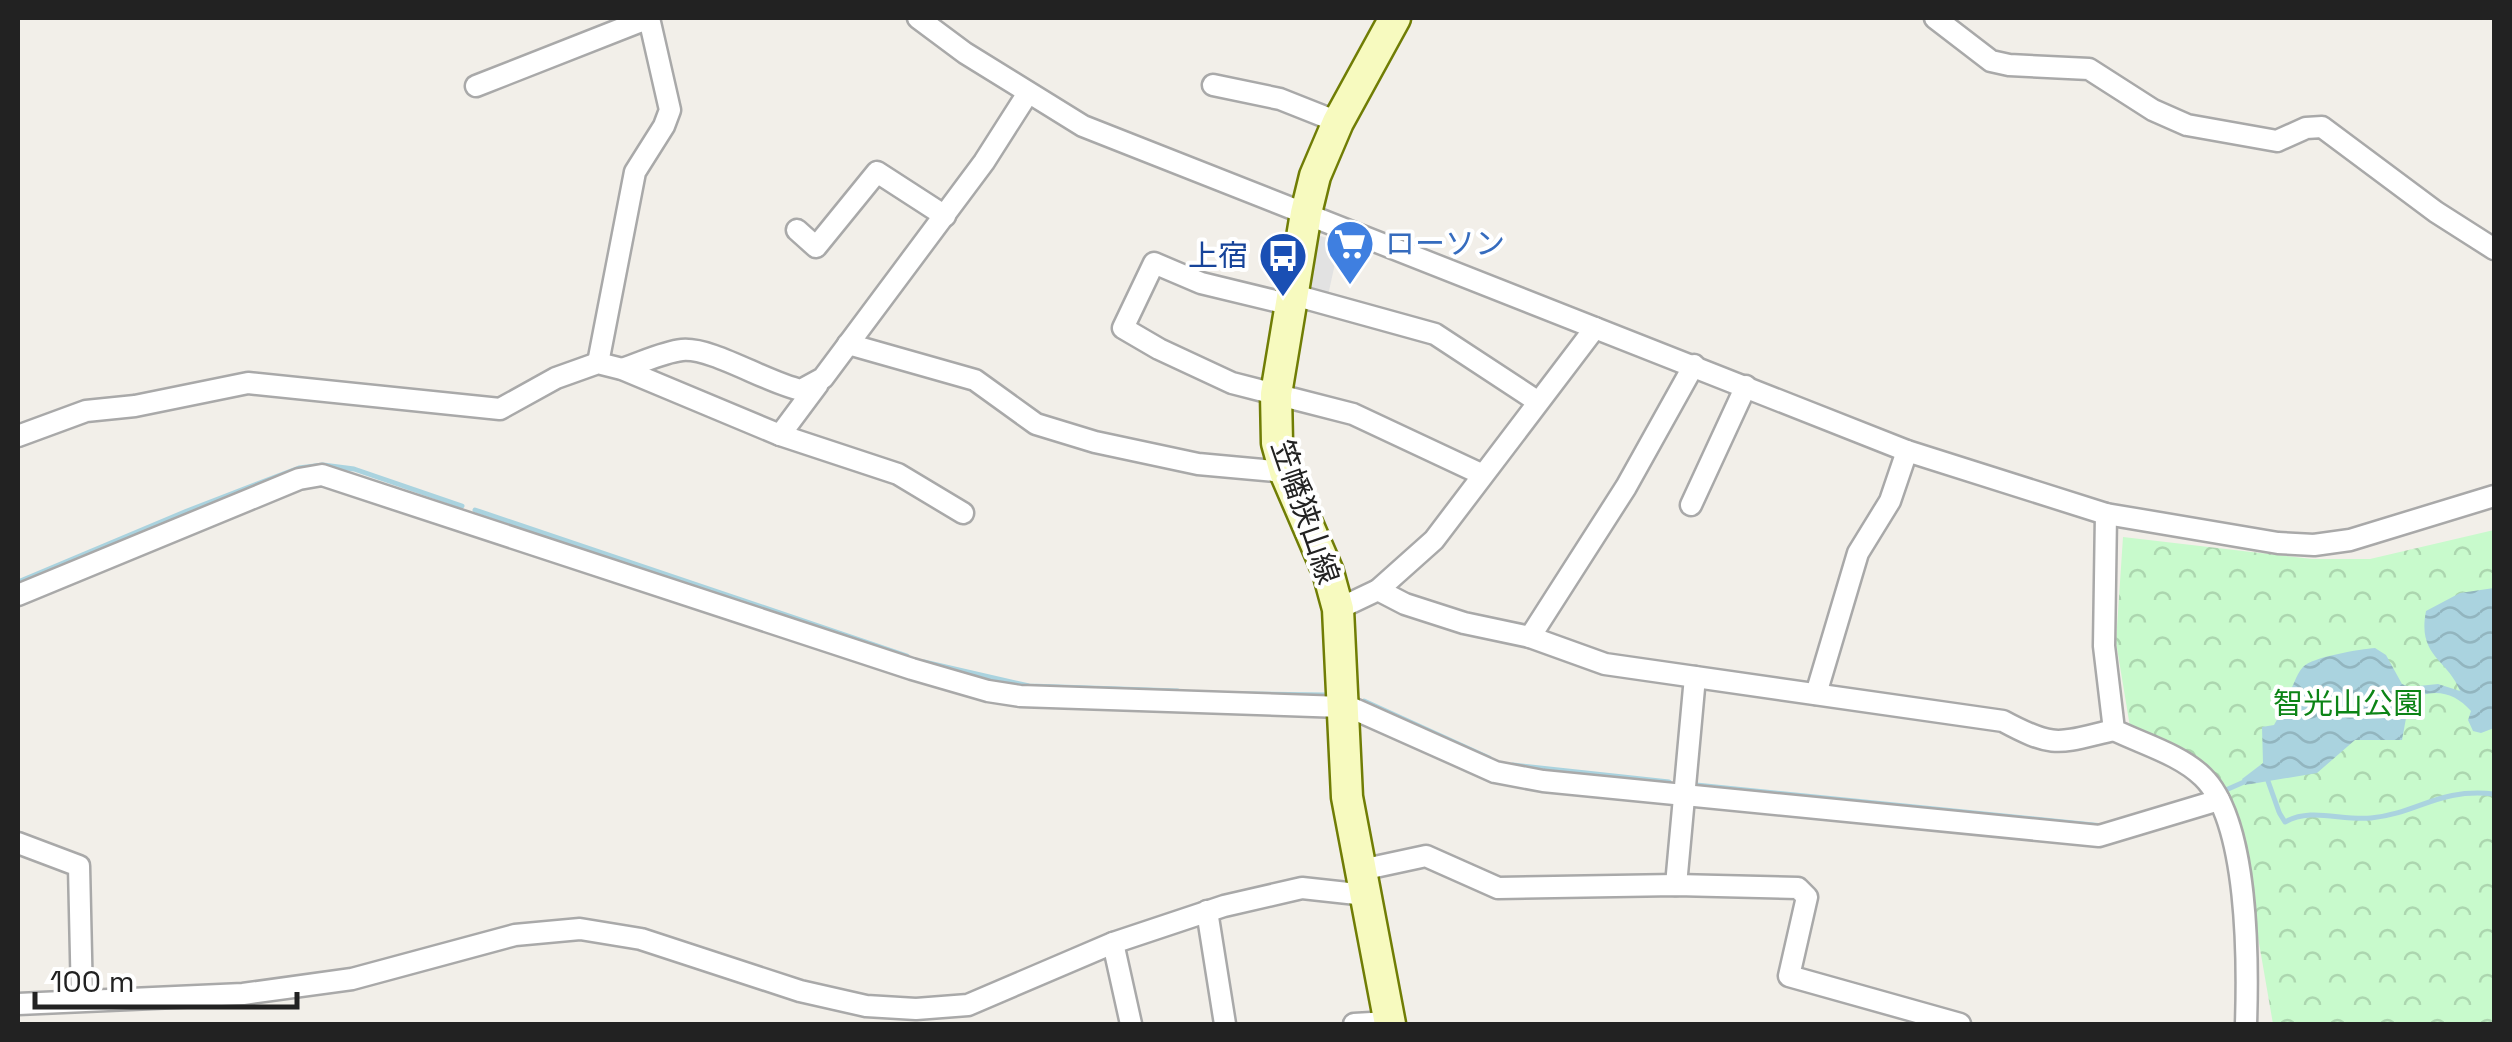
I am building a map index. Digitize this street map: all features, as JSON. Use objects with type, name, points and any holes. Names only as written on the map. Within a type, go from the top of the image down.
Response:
[{"type":"main road","name":"笠幡狭山線","points":[[1389,1023],[1347,797],[1338,609],[1328,572],[1286,472],[1278,444],[1276,394],[1306,213],[1316,176],[1338,122],[1395,18]]},
{"type":"street","points":[[476,86],[649,18],[670,110],[635,172],[598,363]]},
{"type":"street","points":[[918,18],[965,53],[1084,126],[1907,451],[2106,514],[2278,543],[2314,545],[2350,540],[2494,496]]},
{"type":"street","points":[[1936,18],[1991,60],[2010,65],[2088,70],[2153,110],[2188,125],[2277,141],[2306,128],[2322,127],[2436,212],[2494,249]]},
{"type":"street","points":[[1213,85],[1280,99],[1338,122]]},
{"type":"street","points":[[780,435],[945,216],[1028,92]]},
{"type":"street","points":[[797,230],[816,247],[877,172],[945,216]]},
{"type":"street","points":[[1481,474],[1353,414],[1232,383],[1159,350],[1123,328],[1154,264],[1201,284],[1293,300],[1435,334],[1536,401]]},
{"type":"street","points":[[1338,609],[1378,590],[1434,540],[1595,328]]},
{"type":"street","points":[[848,344],[975,380],[1036,424],[1108,446],[1198,464],[1286,472]]},
{"type":"street","points":[[622,369],[682,350],[704,352],[762,378],[801,390],[823,378]]},
{"type":"street","points":[[18,436],[86,410],[134,406],[248,383],[500,409],[556,378],[598,363],[622,369],[780,435],[898,474],[963,513]]},
{"type":"street","points":[[1530,637],[1626,487],[1694,365]]},
{"type":"street","points":[[1692,505],[1746,386]]},
{"type":"street","points":[[1816,694],[1858,553],[1890,501],[1907,451]]},
{"type":"street","points":[[18,596],[299,478],[322,475],[988,691],[1020,696],[1342,707],[1494,772],[1542,781],[2100,836],[2217,795]]},
{"type":"street","points":[[2106,514],[2104,646],[2114,730]]},
{"type":"street","points":[[1378,590],[1464,624],[1530,637],[1605,664],[2002,721],[2038,740],[2060,743],[2114,730],[2192,768],[2217,795],[2243,894],[2246,1024]]},
{"type":"street","points":[[1676,885],[1695,677]]},
{"type":"street","points":[[18,842],[78,866],[82,1000]]},
{"type":"street","points":[[18,1004],[243,994],[352,978],[514,934],[580,929],[642,939],[800,991],[915,1017],[968,1005],[1114,943],[1208,911],[1302,888],[1363,882],[1426,856],[1498,888],[1798,888],[1806,897],[1789,976],[1960,1024]]},
{"type":"street","points":[[1208,911],[1226,1024]]},
{"type":"street","points":[[1114,943],[1131,1024]]},
{"type":"street","points":[[1354,1024],[1389,1023]]},
{"type":"green space","name":"智光山公園","points":[[2494,530],[2494,1024],[2273,1024],[2240,833],[2220,778],[2131,733],[2116,642],[2123,537],[2312,559],[2370,559]]},
{"type":"shaded area","points":[[1317,235],[1368,250],[1367,264],[1336,259],[1327,300],[1305,293]]},
{"type":"water","points":[[2494,588],[2494,728],[2481,733],[2473,731],[2468,720],[2471,711],[2464,704],[2442,693],[2425,694],[2409,702],[2402,740],[2355,740],[2317,773],[2245,785],[2242,779],[2263,763],[2262,727],[2274,725],[2280,701],[2308,663],[2375,648],[2386,655],[2402,684],[2438,684],[2460,691],[2430,648],[2424,626],[2426,611],[2460,593]]},
{"type":"waterway","points":[[18,582],[299,468],[323,465],[354,469],[462,506]]},
{"type":"waterway","points":[[475,510],[907,656]]},
{"type":"waterway","points":[[924,662],[1029,686],[1178,691]]},
{"type":"waterway","points":[[1244,694],[1326,695]]},
{"type":"waterway","points":[[1364,701],[1489,758]]},
{"type":"waterway","points":[[1513,765],[1669,782]]},
{"type":"waterway","points":[[2268,781],[2279,812]]},
{"type":"waterway","points":[[2219,793],[2244,782]]},
{"type":"waterway","points":[[1696,785],[2103,826]]},
{"type":"waterway","points":[[2280,814],[2285,822],[2305,815],[2371,818],[2458,795],[2494,794]]},
{"type":"place","name":"ローソン","points":[[1350,286]]},
{"type":"place","name":"上宿","points":[[1283,298]]}]
